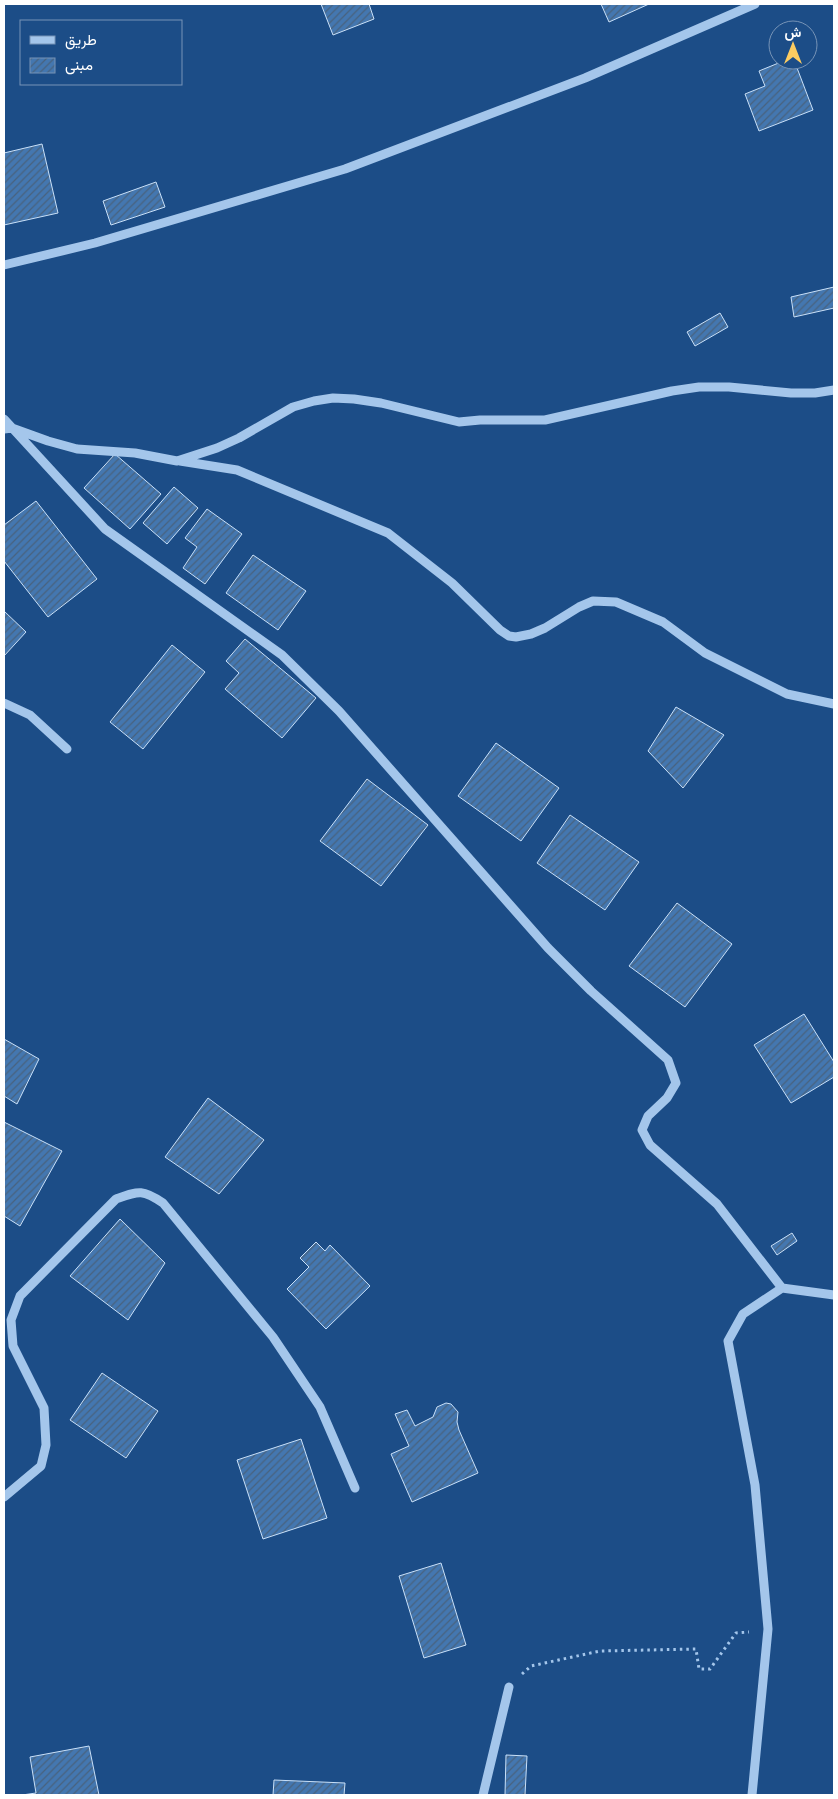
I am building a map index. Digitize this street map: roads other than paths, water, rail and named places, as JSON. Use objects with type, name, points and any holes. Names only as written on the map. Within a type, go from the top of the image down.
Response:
[{"type":"street","points":[[4,265],[95,243],[345,168],[585,78],[755,4]]},
{"type":"street","points":[[177,460],[217,448],[239,438],[293,407],[333,398],[381,403],[459,422],[480,420],[545,420],[699,387],[729,386],[799,393],[834,390]]},
{"type":"street","points":[[4,419],[8,428],[105,529],[282,655],[339,711],[548,948],[590,991],[668,1060],[676,1083],[667,1098],[648,1116],[642,1130],[650,1146],[716,1204],[782,1288]]},
{"type":"street","points":[[8,428],[77,449],[135,453],[237,470],[388,533],[452,582],[500,630],[509,636],[516,637],[531,634],[545,628],[579,606],[592,601],[616,602],[663,622],[706,653],[787,694],[834,704]]},
{"type":"street","points":[[4,703],[30,715],[67,749]]},
{"type":"street","points":[[4,1497],[42,1466],[46,1445],[44,1408],[13,1346],[11,1320],[20,1296],[116,1199],[134,1193],[148,1193],[163,1203],[273,1337],[320,1407],[355,1488]]},
{"type":"street","points":[[752,1795],[768,1629],[755,1486],[728,1341],[743,1314],[782,1288],[834,1295]]},
{"type":"street","points":[[483,1795],[509,1687]]}]
